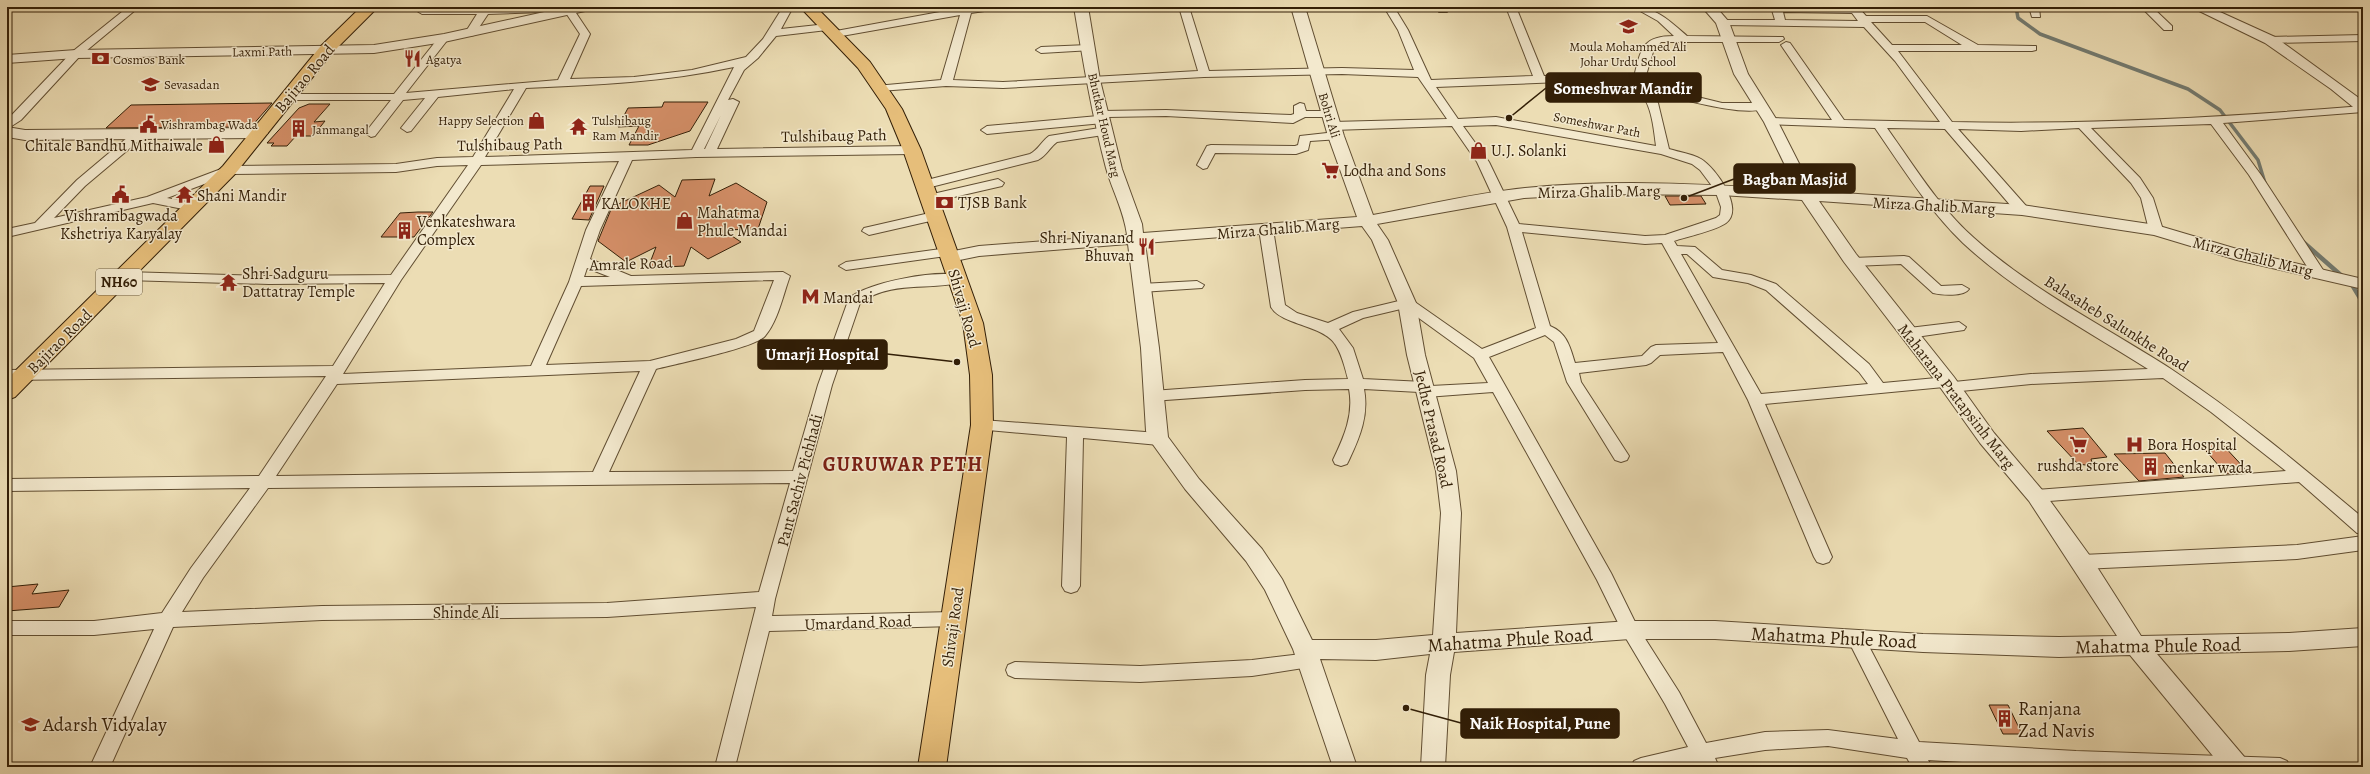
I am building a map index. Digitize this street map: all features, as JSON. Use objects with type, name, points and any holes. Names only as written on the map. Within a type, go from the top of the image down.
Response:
[{"type":"highway","name":"Bajirao Road","points":[[7,392],[16,375],[125,276],[229,170],[326,50],[370,7]]},
{"type":"highway","name":"Shivaji Road","points":[[808,7],[864,65],[894,110],[912,150],[928,200],[973,323],[982,375],[982,425],[932,767]]},
{"type":"street","points":[[7,125],[17,118],[76,54],[134,7]]},
{"type":"street","name":"Laxmi Path","points":[[7,59],[76,54],[380,48],[470,33],[570,8],[585,7]]},
{"type":"street","points":[[696,153],[739,68],[748,61],[774,33],[788,7]]},
{"type":"street","points":[[910,7],[915,19]]},
{"type":"street","points":[[774,33],[832,31],[991,7]]},
{"type":"street","name":"Bhutkar Houd Marg","points":[[1081,7],[1093,80],[1114,169],[1134,224],[1141,288],[1150,348],[1154,425],[1159,439]]},
{"type":"street","points":[[1184,7],[1204,74]]},
{"type":"street","name":"Bohri Ali","points":[[1298,7],[1333,125],[1367,220]]},
{"type":"street","points":[[1389,7],[1403,30],[1425,79],[1483,162],[1501,197],[1514,227],[1521,257],[1543,324],[1543,329],[1538,334],[1480,355]]},
{"type":"street","points":[[1511,7],[1540,80]]},
{"type":"street","points":[[1638,7],[1662,19],[1683,38]]},
{"type":"street","name":"Maharana Pratapsinh Marg","points":[[1709,7],[1724,30],[1741,74],[1771,122],[1808,198],[1853,262],[1949,384],[1987,438],[2036,496],[2082,562],[2135,645],[2236,766]]},
{"type":"street","points":[[2146,7],[2168,28]]},
{"type":"street","points":[[2198,7],[2270,40],[2362,105]]},
{"type":"street","points":[[562,84],[585,34],[570,8]]},
{"type":"street","points":[[1781,23],[1777,10],[1779,9],[1853,8],[1889,48],[1948,125],[2022,210]]},
{"type":"street","points":[[470,33],[485,10]]},
{"type":"street","points":[[422,11],[540,10]]},
{"type":"street","points":[[946,83],[967,10]]},
{"type":"street","points":[[1638,82],[1648,47],[1652,42],[1659,39],[1683,38],[1724,30],[1781,23],[1927,19],[1978,50]]},
{"type":"street","points":[[1724,30],[1782,42],[1840,123]]},
{"type":"street","points":[[371,133],[444,38]]},
{"type":"street","points":[[2270,40],[2363,38]]},
{"type":"street","points":[[1041,50],[1088,48]]},
{"type":"street","points":[[1889,48],[1978,50],[2032,48]]},
{"type":"street","points":[[288,98],[398,97],[522,86],[679,75],[748,61]]},
{"type":"street","points":[[709,152],[749,68],[748,61]]},
{"type":"street","points":[[880,88],[946,83],[1003,85],[1204,74],[1316,71],[1425,79],[1540,80],[1606,77],[1629,79],[1638,82],[1653,106],[1661,131],[1663,151]]},
{"type":"street","points":[[100,767],[167,620],[197,573],[263,482],[395,279],[477,161],[522,86]]},
{"type":"street","points":[[1669,93],[1722,106],[1761,106]]},
{"type":"street","points":[[407,128],[433,94]]},
{"type":"street","points":[[1771,122],[2021,127],[2239,119],[2362,105]]},
{"type":"street","points":[[987,130],[1104,122],[1166,113],[1293,119],[1300,116],[1300,110],[1333,125]]},
{"type":"street","points":[[2217,119],[2242,154],[2284,223],[2318,273]]},
{"type":"street","name":"Someshwar Path","points":[[1333,125],[1453,121],[1515,123],[1663,151],[1696,161],[1704,167],[1721,190],[1727,207],[1726,216],[1721,221],[1670,245]]},
{"type":"street","points":[[868,231],[928,200],[1034,157],[1042,153],[1046,144],[1053,140],[1104,122]]},
{"type":"street","name":"Balasaheb Salunkhe Road","points":[[1878,124],[1938,206],[1968,239],[2024,286],[2165,373],[2246,430],[2363,528]]},
{"type":"street","points":[[1203,165],[1211,148],[1296,150],[1304,147],[1306,138],[1333,125]]},
{"type":"street","points":[[2082,125],[2136,181],[2148,198],[2156,230]]},
{"type":"street","points":[[7,132],[25,135],[260,133]]},
{"type":"street","points":[[39,226],[81,182],[138,135]]},
{"type":"street","name":"Tulshibaug Path","points":[[229,170],[396,168],[437,162],[627,157],[709,152],[912,150]]},
{"type":"street","points":[[576,282],[593,230],[627,157]]},
{"type":"street","points":[[7,233],[151,200],[229,170]]},
{"type":"street","points":[[928,200],[998,183]]},
{"type":"street","name":"Mirza Ghalib Marg","points":[[949,254],[1136,240],[1367,220],[1524,193],[1600,189],[1721,190],[1808,198],[2022,210],[2156,230],[2243,256],[2360,283]]},
{"type":"street","points":[[151,200],[193,207]]},
{"type":"street","name":"Jedhe Prasad Road","points":[[1367,220],[1380,240],[1407,303],[1425,390],[1446,471],[1451,513],[1446,577],[1444,643],[1438,675],[1433,767]]},
{"type":"street","points":[[1514,227],[1645,240],[1690,250],[1718,274],[1750,278],[1771,287],[1864,368],[1879,388]]},
{"type":"street","points":[[1266,229],[1278,307],[1296,319],[1334,332],[1344,345],[1357,384],[1360,400],[1357,422],[1341,460]]},
{"type":"street","points":[[1670,245],[1728,346],[1756,400],[1823,558]]},
{"type":"street","points":[[846,266],[949,254]]},
{"type":"street","points":[[1853,262],[1904,260],[1938,290],[1962,289]]},
{"type":"street","points":[[584,261],[628,280]]},
{"type":"street","points":[[125,276],[269,280],[395,279]]},
{"type":"street","name":"Amrale Road","points":[[537,370],[576,282],[783,276],[764,326],[759,334],[741,342],[650,366]]},
{"type":"street","name":"Pant Sachiv Pichhadi","points":[[725,767],[762,624],[766,599],[801,477],[825,385],[854,301],[861,293],[876,289],[958,279]]},
{"type":"street","points":[[1141,288],[1197,285]]},
{"type":"street","points":[[1327,329],[1358,315],[1407,303],[1480,355],[1605,578],[1630,630],[1672,698],[1705,760]]},
{"type":"street","points":[[1910,334],[1959,327]]},
{"type":"street","points":[[1543,329],[1554,333],[1561,341],[1574,382],[1621,456]]},
{"type":"street","points":[[1569,368],[1646,360],[1656,350],[1728,346]]},
{"type":"street","points":[[16,375],[334,375],[650,366],[598,478]]},
{"type":"street","points":[[1756,400],[1879,388],[2165,373]]},
{"type":"street","points":[[1152,396],[1305,385],[1357,384],[1425,390],[1498,387]]},
{"type":"street","points":[[982,425],[1159,439],[1192,484],[1254,555],[1274,585],[1308,655],[1345,767]]},
{"type":"street","points":[[1071,586],[1075,432]]},
{"type":"street","points":[[2036,496],[2302,476]]},
{"type":"street","points":[[7,485],[801,477]]},
{"type":"street","points":[[2082,562],[2297,552],[2363,544]]},
{"type":"street","name":"Shinde Ali","points":[[7,628],[94,628],[167,620],[322,613],[607,610],[766,599]]},
{"type":"street","name":"Umardand Road","points":[[762,624],[954,619]]},
{"type":"street","name":"Mahatma Phule Road","points":[[1308,655],[1444,643],[1630,630],[1715,630],[1923,643],[2059,647],[2289,642],[2363,637]]},
{"type":"street","points":[[1856,638],[1917,759]]},
{"type":"street","points":[[1015,670],[1140,674],[1252,668],[1308,655]]},
{"type":"street","points":[[1641,767],[1705,760],[1765,741],[1828,738],[1917,759],[2076,760],[2280,767]]},
{"type":"building","points":[[664,102],[708,102],[690,131],[648,145],[629,145],[639,126],[618,127],[628,108],[662,107]]},
{"type":"building","points":[[272,103],[251,127],[106,128],[131,105]]},
{"type":"building","name":"Janmangal","points":[[309,104],[330,104],[314,122],[325,121],[313,136],[296,136],[287,146],[271,146],[274,143],[267,143],[299,108]]},
{"type":"building","name":"Mahatma Phule Mandai","points":[[715,179],[709,196],[736,183],[767,202],[758,229],[723,230],[741,242],[708,259],[691,247],[684,266],[648,268],[656,247],[626,262],[598,241],[612,207],[659,185],[675,197],[682,180]]},
{"type":"building","name":"KALOKHE","points":[[590,186],[604,186],[589,220],[572,219]]},
{"type":"building","points":[[1665,196],[1701,196],[1706,204],[1670,205]]},
{"type":"building","name":"Venkateshwara Complex","points":[[433,212],[414,237],[381,237],[400,213]]},
{"type":"building","name":"rushda store","points":[[2083,428],[2107,457],[2091,459],[2093,466],[2078,464],[2047,431]]},
{"type":"building","points":[[2200,444],[2222,444],[2248,472],[2226,474]]},
{"type":"building","name":"menkar wada","points":[[2165,453],[2184,477],[2139,481],[2114,454]]},
{"type":"building","points":[[38,584],[32,594],[69,590],[59,607],[7,611],[7,587]]},
{"type":"building","name":"Ranjana Zad Navis","points":[[1989,705],[2008,705],[2022,734],[2003,734]]},
{"type":"waterway","points":[[2016,7],[2018,18],[2040,34],[2188,89],[2220,110],[2258,160],[2265,183]]},
{"type":"waterway","points":[[2302,241],[2343,277]]},
{"type":"waterway","points":[[2351,283],[2363,303]]},
{"type":"place","name":"Moula Mohammed Ali Johar Urdu School","points":[[1628,27]]},
{"type":"place","name":"Cosmos Bank","points":[[100,59]]},
{"type":"place","name":"Agatya","points":[[413,59]]},
{"type":"place","name":"Sevasadan","points":[[151,84]]},
{"type":"place","name":"Someshwar Mandir","points":[[1509,118]]},
{"type":"place","name":"Happy Selection","points":[[537,120]]},
{"type":"place","name":"Vishrambag Wada","points":[[148,124]]},
{"type":"place","name":"Tulshibaug Ram Mandir","points":[[579,127]]},
{"type":"place","name":"Janmangal","points":[[299,129]]},
{"type":"place","name":"Chitale Bandhu Mithaiwale","points":[[216,145]]},
{"type":"place","name":"U.J. Solanki","points":[[1478,150]]},
{"type":"place","name":"Lodha and Sons","points":[[1330,170]]},
{"type":"place","name":"Vishrambagwada Kshetriya Karyalay","points":[[121,194]]},
{"type":"place","name":"Shani Mandir","points":[[184,195]]},
{"type":"place","name":"Bagban Masjid","points":[[1684,198]]},
{"type":"place","name":"TJSB Bank","points":[[945,202]]},
{"type":"place","name":"KALOKHE","points":[[588,203]]},
{"type":"place","name":"Mahatma Phule Mandai","points":[[684,221]]},
{"type":"place","name":"Venkateshwara Complex","points":[[404,230]]},
{"type":"place","name":"Shri Niyanand Bhuvan","points":[[1147,246]]},
{"type":"place","name":"Shri Sadguru Dattatray Temple","points":[[229,282]]},
{"type":"place","name":"Mandai","points":[[810,297]]},
{"type":"place","name":"Umarji Hospital","points":[[957,362]]},
{"type":"place","name":"rushda store","points":[[2078,444]]},
{"type":"place","name":"Bora Hospital","points":[[2134,444]]},
{"type":"place","name":"menkar wada","points":[[2151,467]]},
{"type":"place","name":"Naik Hospital, Pune","points":[[1406,708]]},
{"type":"place","name":"Ranjana Zad Navis","points":[[2005,719]]},
{"type":"place","name":"Adarsh Vidyalay","points":[[30,724]]},
{"type":"district","name":"GURUWAR PETH","points":[[903,464]]}]
